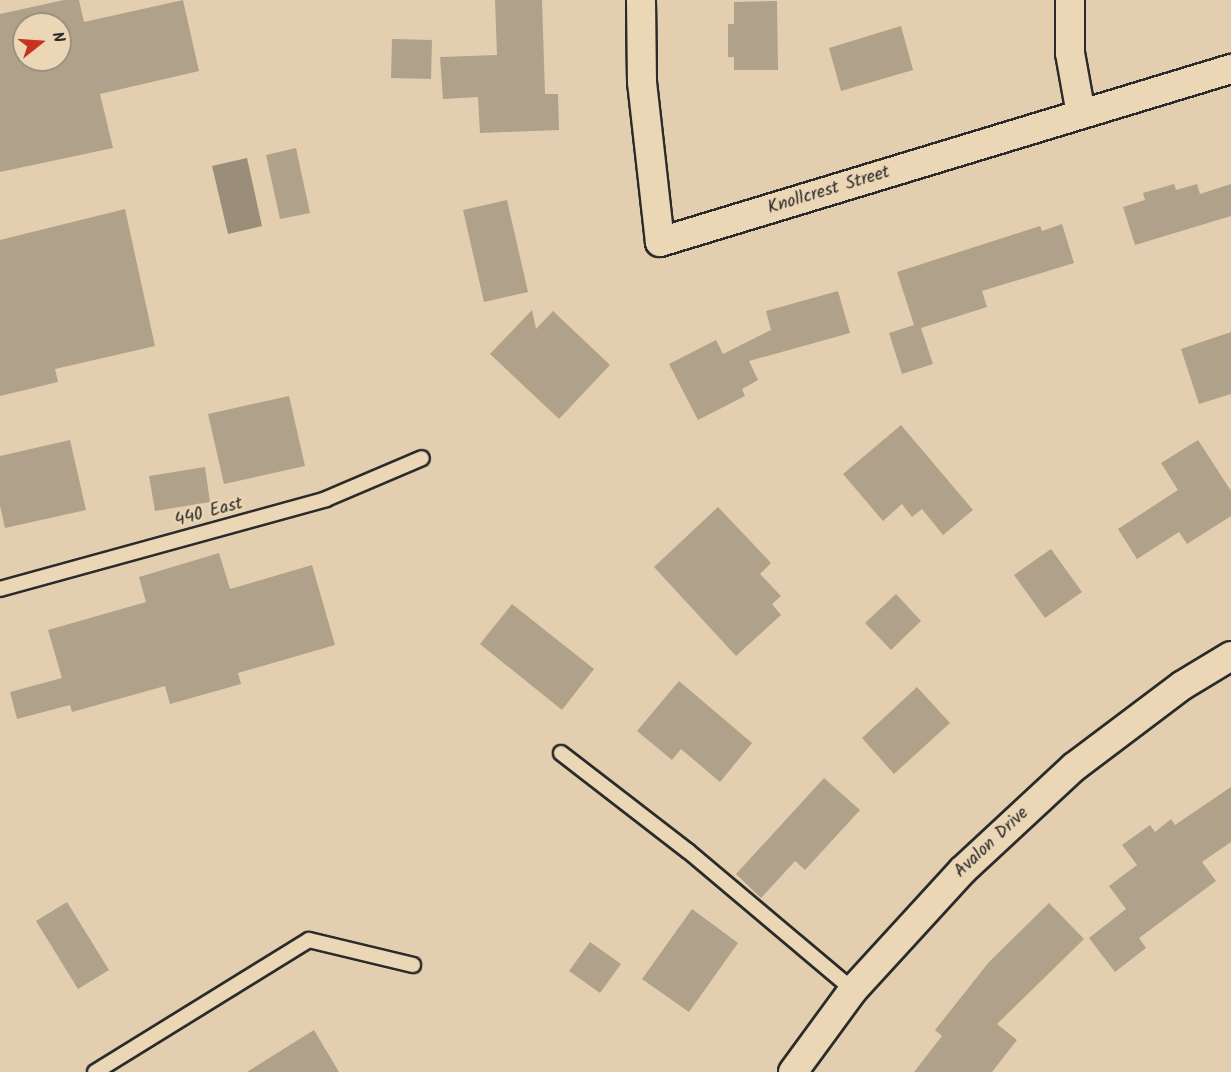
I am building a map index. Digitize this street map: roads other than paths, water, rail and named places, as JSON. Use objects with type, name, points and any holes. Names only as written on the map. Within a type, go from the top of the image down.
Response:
[{"type":"street","name":"Knollcrest Street","points":[[641,0],[642,82],[660,242],[1231,69]]},
{"type":"street","points":[[1070,0],[1070,53],[1081,114]]},
{"type":"street","name":"Avalon Drive","points":[[793,1072],[853,990],[963,870],[1074,767],[1183,685],[1231,656]]},
{"type":"lane","name":"440 East","points":[[0,589],[326,500],[422,458]]},
{"type":"lane","points":[[561,753],[688,850],[853,990]]},
{"type":"lane","points":[[95,1072],[309,940],[412,965]]}]
